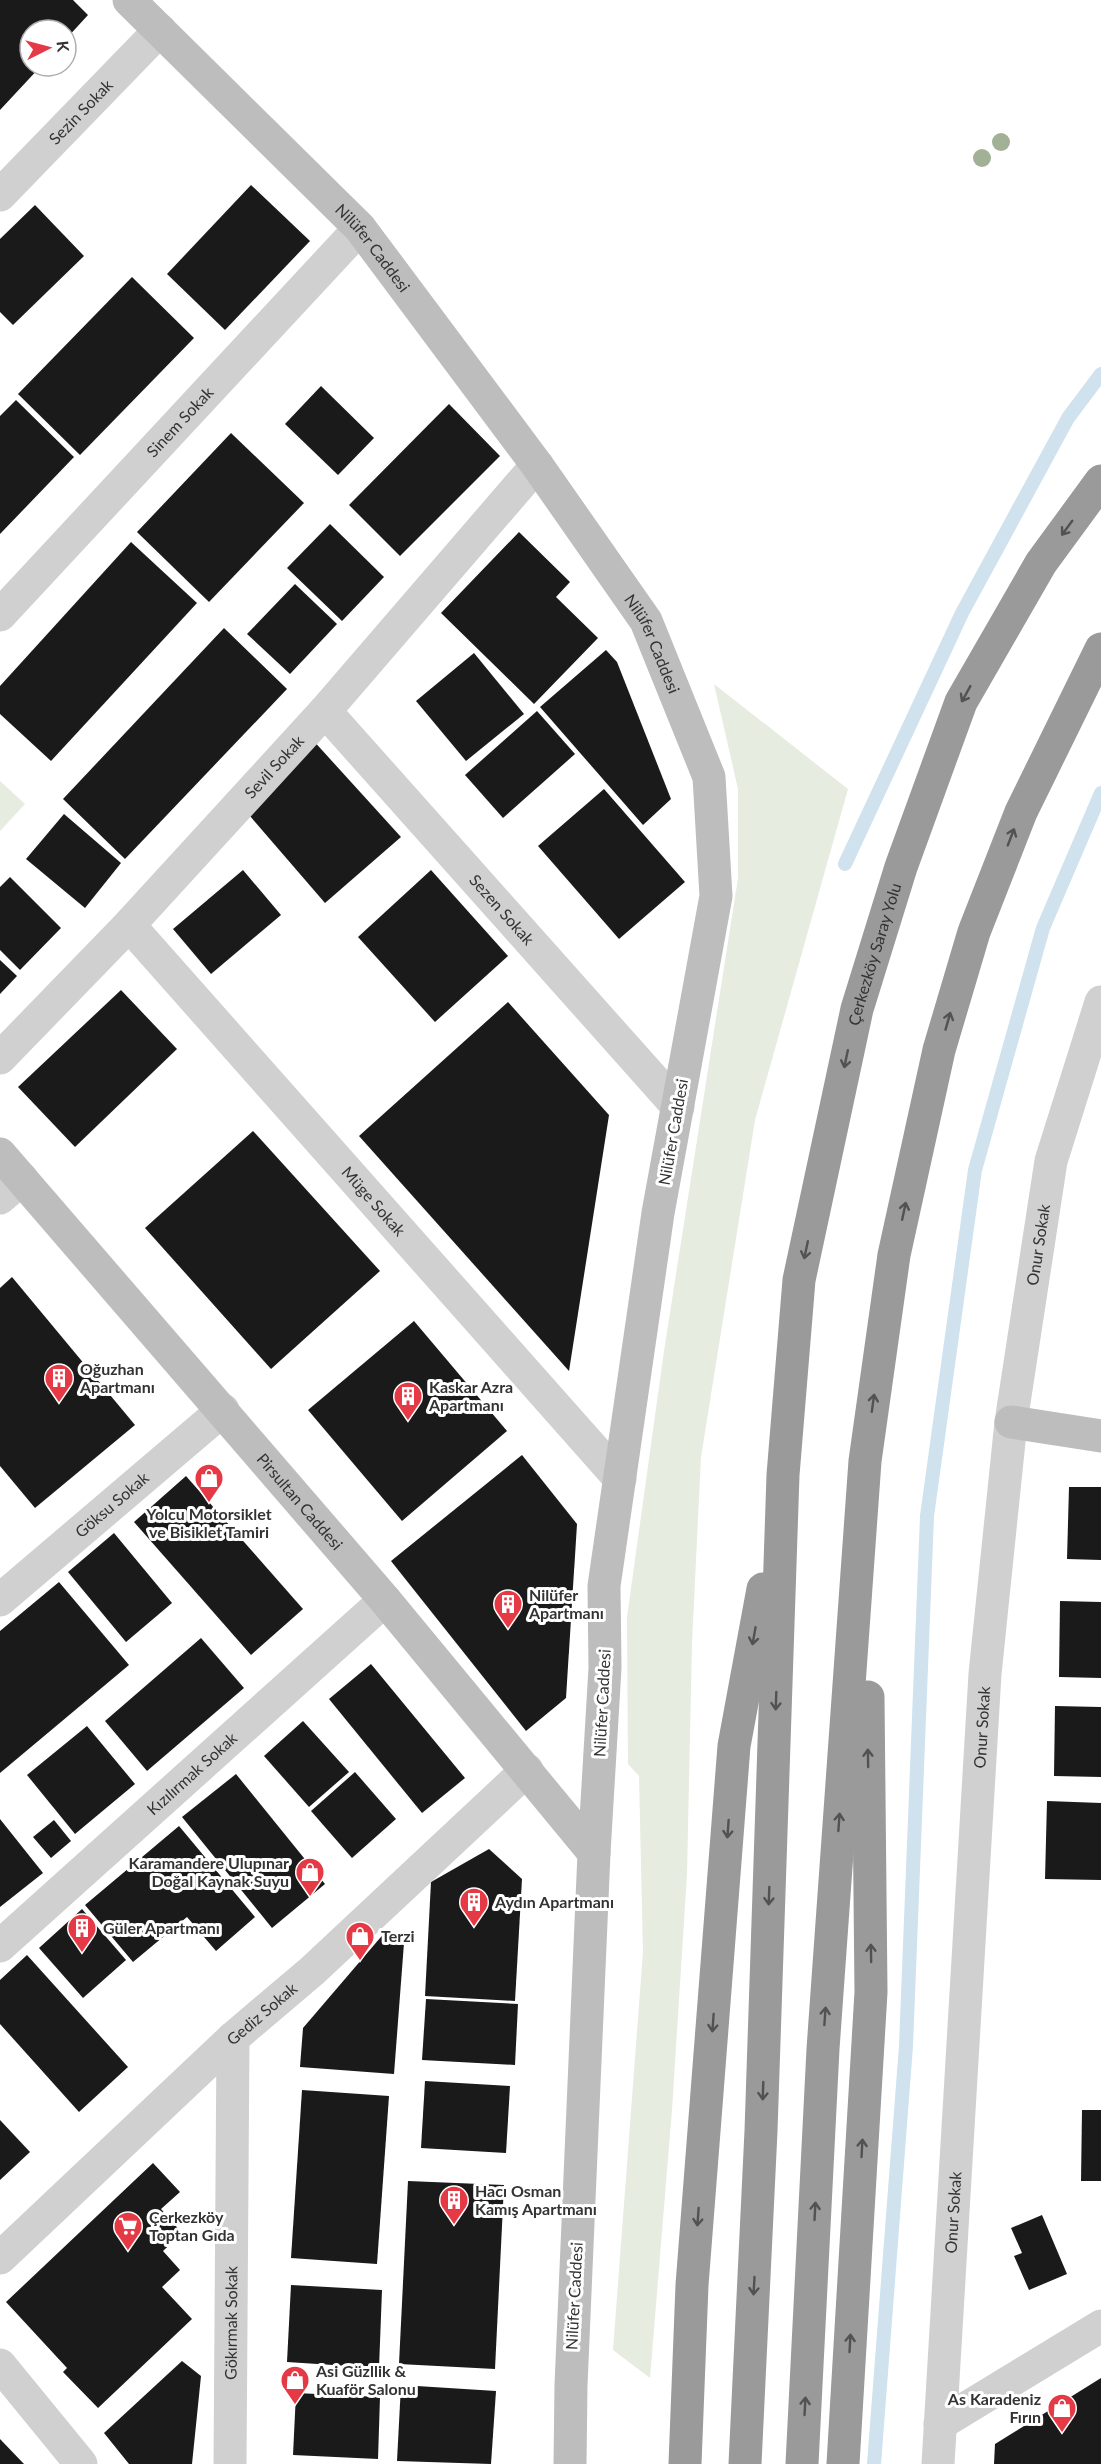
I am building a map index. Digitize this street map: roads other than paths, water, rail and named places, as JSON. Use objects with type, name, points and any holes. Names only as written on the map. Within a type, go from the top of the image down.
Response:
[{"type":"highway","name":"Çerkezköy Saray Yolu","points":[[783,1475],[799,1280],[857,1009],[902,867],[961,702],[1041,563],[1101,481]]},
{"type":"highway","points":[[802,2464],[823,2049],[865,1461],[894,1255],[939,1050],[974,932],[1021,812],[1101,649]]},
{"type":"highway","points":[[843,2464],[871,1992],[865,1461]]},
{"type":"highway","points":[[685,2464],[692,2285],[734,1746],[783,1475]]},
{"type":"highway","points":[[745,2464],[761,2131],[783,1475]]},
{"type":"street","name":"Nilüfer Caddesi","points":[[129,0],[360,228],[537,465],[646,621],[709,777],[716,896],[658,1214],[604,1586],[605,1668],[594,1853],[572,2361],[570,2464]]},
{"type":"street","name":"Sezin Sokak","points":[[0,195],[160,30]]},
{"type":"street","name":"Sinem Sokak","points":[[0,615],[360,228]]},
{"type":"street","name":"Sevil Sokak","points":[[0,1058],[129,925],[325,711],[537,465]]},
{"type":"street","name":"Sezen Sokak","points":[[325,711],[678,1107]]},
{"type":"street","name":"Müge Sokak","points":[[129,925],[620,1479]]},
{"type":"street","name":"Onur Sokak","points":[[938,2464],[985,1674],[1011,1422],[1051,1161],[1101,1002]]},
{"type":"street","name":"Pirsultan Caddesi","points":[[0,1154],[11,1189],[223,1410],[385,1600],[594,1853]]},
{"type":"street","name":"Göksu Sokak","points":[[0,1600],[223,1410]]},
{"type":"street","points":[[1011,1422],[1101,1436]]},
{"type":"street","name":"Kızılırmak Sokak","points":[[0,1946],[385,1600]]},
{"type":"street","name":"Gediz Sokak","points":[[0,2258],[233,2038],[312,1971],[527,1770]]},
{"type":"street","name":"Gökırmak Sokak","points":[[230,2464],[233,2038]]},
{"type":"street","points":[[940,2424],[1101,2326]]},
{"type":"street","points":[[0,2365],[81,2464]]},
{"type":"waterway","points":[[845,864],[962,613],[1068,418],[1101,374]]},
{"type":"waterway","points":[[874,2464],[906,2046],[927,1516],[975,1170],[1043,928],[1101,793]]},
{"type":"place","name":"Oğuzhan Apartmanı","points":[[59,1404]]},
{"type":"place","name":"Kaskar Azra Apartmanı","points":[[408,1422]]},
{"type":"place","name":"Yolcu Motorsiklet ve Bisiklet Tamiri","points":[[209,1504]]},
{"type":"place","name":"Nilüfer Apartmanı","points":[[508,1630]]},
{"type":"place","name":"Karamandere Ulupınar Doğal Kaynak Suyu","points":[[310,1898]]},
{"type":"place","name":"Aydın Apartmanı","points":[[474,1928]]},
{"type":"place","name":"Güler Apartmanı","points":[[82,1954]]},
{"type":"place","name":"Terzi","points":[[360,1962]]},
{"type":"place","name":"Hacı Osman Kamış Apartmanı","points":[[454,2226]]},
{"type":"place","name":"Çerkezköy Toptan Gıda","points":[[128,2252]]},
{"type":"place","name":"Asi Güzllik & Kuaför Salonu","points":[[295,2406]]},
{"type":"place","name":"As Karadeniz Fırın","points":[[1062,2434]]}]
